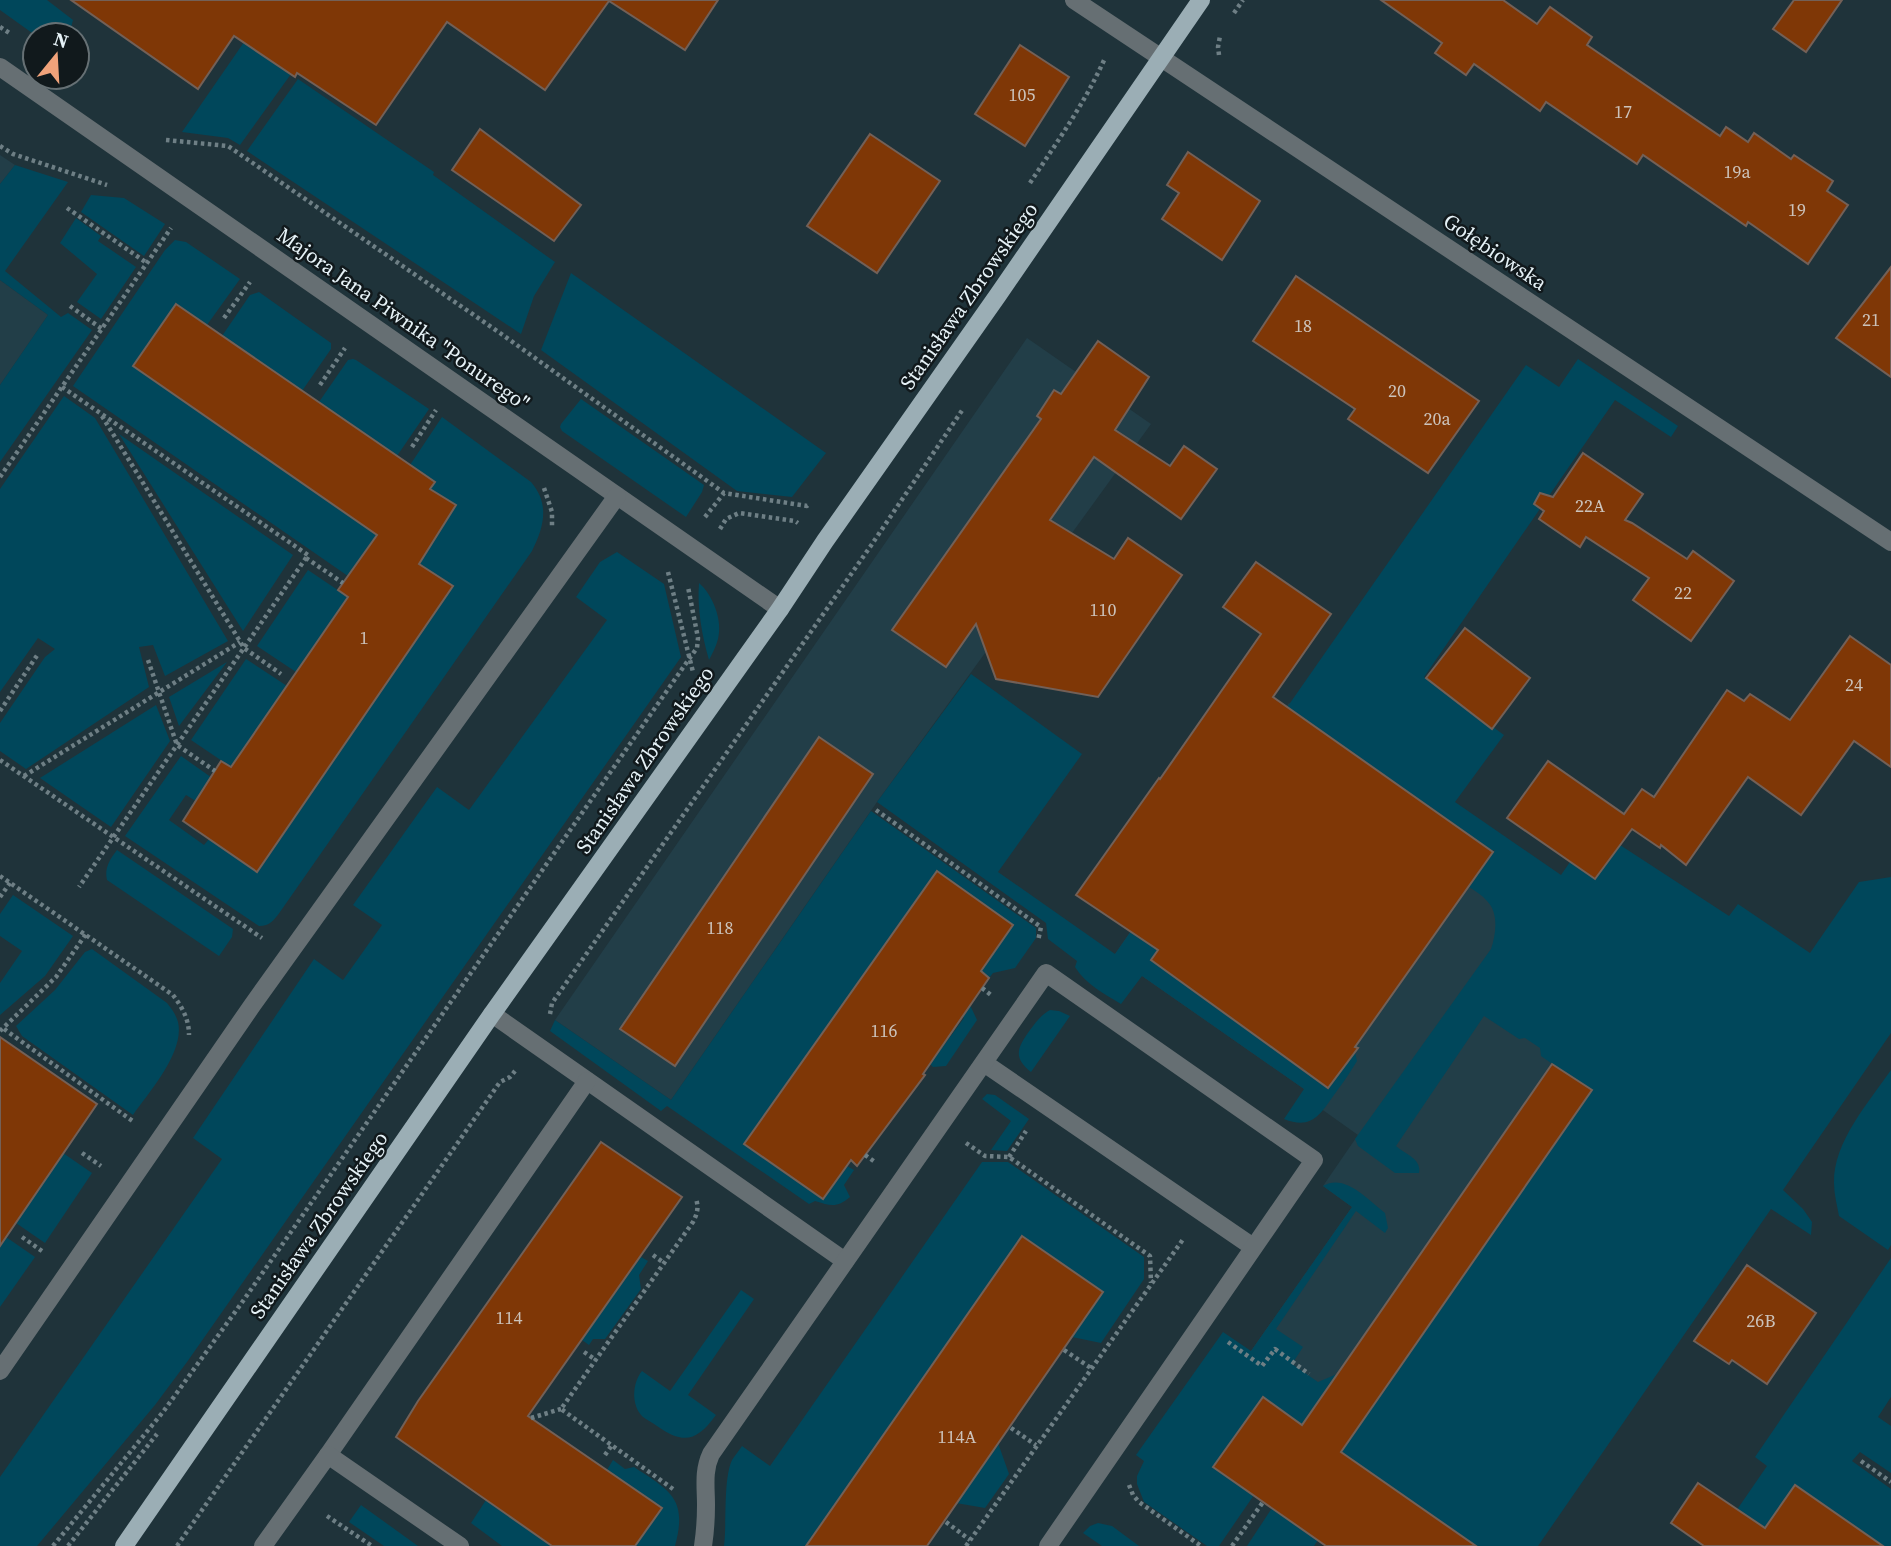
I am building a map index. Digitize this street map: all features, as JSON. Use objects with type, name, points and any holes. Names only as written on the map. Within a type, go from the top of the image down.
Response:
[{"type":"main road","name":"Stanisława Zbrowskiego","points":[[124,1546],[492,1014],[780,609],[1201,0]]},
{"type":"street","name":"Gołębiowska","points":[[1074,0],[1891,542]]},
{"type":"street","name":"Majora Jana Piwnika \"Ponurego\"","points":[[0,67],[780,609]]},
{"type":"street","points":[[0,1371],[251,1007],[617,496]]},
{"type":"street","points":[[703,1546],[706,1532],[705,1471],[711,1454],[1046,973],[1314,1160],[1048,1546]]},
{"type":"street","points":[[492,1014],[845,1261]]},
{"type":"street","points":[[984,1063],[1253,1247]]},
{"type":"street","points":[[263,1546],[587,1081]]},
{"type":"street","points":[[328,1455],[460,1546]]},
{"type":"path","points":[[1230,20],[1243,0]]},
{"type":"path","points":[[1026,190],[1096,80],[1105,57],[1092,37],[1105,21]]},
{"type":"path","points":[[1201,85],[1220,59],[1220,37],[1225,28]]},
{"type":"path","points":[[163,139],[228,146],[500,333],[724,493],[807,506],[815,495]]},
{"type":"path","points":[[0,146],[13,155],[113,186]]},
{"type":"path","points":[[67,208],[147,263]]},
{"type":"path","points":[[0,478],[173,224]]},
{"type":"path","points":[[224,318],[253,279]]},
{"type":"path","points":[[70,306],[102,329]]},
{"type":"path","points":[[320,385],[348,344]]},
{"type":"path","points":[[62,387],[308,555],[79,887]]},
{"type":"path","points":[[177,1546],[500,1082],[510,1077],[549,1021],[552,1003],[870,547],[969,400]]},
{"type":"path","points":[[412,447],[438,408]]},
{"type":"path","points":[[100,412],[244,648],[281,674]]},
{"type":"path","points":[[540,484],[546,492],[552,512],[552,530]]},
{"type":"path","points":[[53,1546],[163,1412],[219,1334],[697,648],[698,638],[687,586],[689,575],[726,519],[738,513],[795,521],[825,541]]},
{"type":"path","points":[[306,558],[343,583]]},
{"type":"path","points":[[24,776],[240,642]]},
{"type":"path","points":[[0,711],[38,654]]},
{"type":"path","points":[[148,660],[177,745],[215,771]]},
{"type":"path","points":[[0,760],[261,938],[271,934]]},
{"type":"path","points":[[876,810],[1041,927],[1039,939],[1032,949]]},
{"type":"path","points":[[0,876],[173,995],[183,1008],[189,1026],[188,1046]]},
{"type":"path","points":[[0,897],[10,883]]},
{"type":"path","points":[[86,934],[56,977],[2,1030],[138,1126]]},
{"type":"path","points":[[1009,1157],[1032,1121]]},
{"type":"path","points":[[940,1125],[985,1156],[1009,1157],[1150,1256],[1151,1284]]},
{"type":"path","points":[[82,1153],[108,1170]]},
{"type":"path","points":[[531,1418],[561,1409],[693,1222],[698,1206],[692,1194]]},
{"type":"path","points":[[966,1546],[1189,1230]]},
{"type":"path","points":[[22,1237],[48,1255]]},
{"type":"path","points":[[653,1255],[664,1264]]},
{"type":"path","points":[[1201,1324],[1262,1366],[1275,1349],[1309,1374]]},
{"type":"path","points":[[1064,1350],[1091,1368]]},
{"type":"path","points":[[584,1352],[596,1360]]},
{"type":"path","points":[[561,1409],[670,1485],[677,1494]]},
{"type":"path","points":[[1011,1428],[1036,1446]]},
{"type":"path","points":[[605,1455],[612,1445]]},
{"type":"path","points":[[1861,1461],[1891,1482]]},
{"type":"path","points":[[1129,1480],[1133,1495],[1139,1502],[1201,1546]]},
{"type":"path","points":[[1232,1546],[1263,1502]]},
{"type":"path","points":[[320,1525],[327,1515],[372,1546]]},
{"type":"path","points":[[946,1522],[970,1540]]},
{"type":"shaded area","points":[[0,0],[47,0],[73,20],[21,21],[21,25],[0,10]]},
{"type":"shaded area","points":[[273,0],[291,74],[240,145],[228,138],[182,132]]},
{"type":"shaded area","points":[[298,79],[434,172],[433,175],[555,262],[534,296],[521,334],[247,151]]},
{"type":"shaded area","points":[[0,155],[15,165],[0,184]]},
{"type":"shaded area","points":[[15,165],[68,182],[5,271],[61,317],[68,313],[92,330],[0,462],[0,385],[48,315],[0,280],[0,184]]},
{"type":"shaded area","points":[[91,195],[124,198],[165,224],[144,256],[81,212]]},
{"type":"shaded area","points":[[76,218],[101,236],[98,241],[136,267],[101,319],[77,302],[97,274],[60,243]]},
{"type":"shaded area","points":[[175,240],[186,242],[240,279],[207,325],[176,304],[133,366],[386,541],[358,583],[73,386],[165,250]]},
{"type":"shaded area","points":[[571,273],[826,453],[792,497],[737,491],[541,350]]},
{"type":"shaded area","points":[[0,280],[48,315],[0,385]]},
{"type":"shaded area","points":[[259,292],[331,343],[331,349],[302,391],[222,336],[250,295]]},
{"type":"shaded area","points":[[1027,338],[1151,424],[877,802],[671,1100],[555,1020]]},
{"type":"shaded area","points":[[353,359],[429,409],[397,456],[319,402],[348,360]]},
{"type":"shaded area","points":[[1578,359],[1678,426],[1671,437],[1615,400],[1424,677],[1504,735],[1455,802],[1561,875],[1570,862],[1620,845],[1729,916],[1738,904],[1810,953],[1859,882],[1891,877],[1891,1033],[1783,1190],[1812,1222],[1811,1235],[1771,1209],[1538,1546],[1459,1546],[1464,1538],[1263,1398],[1214,1467],[1254,1495],[1219,1546],[1207,1546],[1144,1502],[1137,1476],[1144,1461],[1136,1455],[1223,1332],[1251,1351],[1352,1207],[1323,1186],[1340,1183],[1364,1195],[1385,1213],[1388,1228],[1385,1233],[1356,1211],[1276,1329],[1303,1347],[1292,1364],[1318,1382],[1337,1374],[1376,1402],[1591,1091],[1541,1056],[1540,1048],[1525,1038],[1519,1039],[1484,1016],[1396,1146],[1415,1160],[1419,1173],[1395,1173],[1358,1146],[1355,1139],[1491,949],[1495,930],[1493,911],[1485,899],[1469,887],[1495,850],[1177,924],[1151,960],[1328,1088],[1355,1052],[1357,1061],[1324,1109],[1314,1119],[1301,1123],[1284,1119],[1304,1089],[1142,976],[1121,1004],[1090,984],[1075,967],[1077,961],[1048,939],[1046,923],[877,802],[971,674],[1082,754],[998,872],[1115,954],[1526,365],[1559,387]]},
{"type":"shaded area","points":[[64,396],[95,418],[228,641],[165,676],[153,645],[139,647],[149,687],[26,769],[0,751],[0,723],[45,657],[55,649],[38,638],[0,692],[0,489]]},
{"type":"shaded area","points":[[581,399],[704,485],[686,517],[562,431],[561,424]]},
{"type":"shaded area","points":[[442,417],[531,482],[543,507],[540,533],[532,551],[280,912],[269,924],[259,926],[125,836],[181,756],[215,780],[199,803],[186,795],[169,820],[204,845],[209,839],[258,872],[452,586],[411,558],[435,539],[456,506],[430,489],[435,482],[410,465]]},
{"type":"shaded area","points":[[119,434],[293,555],[243,631]]},
{"type":"shaded area","points":[[617,552],[664,584],[681,657],[155,1405],[37,1546],[0,1546],[0,1477],[222,1159],[193,1138],[314,959],[343,980],[382,925],[353,905],[437,787],[469,810],[607,620],[576,597],[600,562]]},
{"type":"shaded area","points":[[308,570],[348,597],[296,672],[257,646]]},
{"type":"shaded area","points":[[699,583],[712,601],[719,624],[718,639],[709,660],[701,622]]},
{"type":"shaded area","points":[[246,659],[287,686],[231,767],[191,740]]},
{"type":"shaded area","points":[[227,662],[179,726],[169,697]]},
{"type":"shaded area","points":[[1289,703],[1493,852],[1505,836],[1610,1090],[1371,1433],[1251,1351],[1352,1207],[1323,1186],[1358,1135],[1320,1108],[1304,1089],[1142,976],[1115,954]]},
{"type":"shaded area","points":[[156,705],[170,741],[111,827],[40,778]]},
{"type":"shaded area","points":[[871,811],[1036,928],[1036,938],[1015,968],[993,973],[989,978],[980,972],[1013,925],[937,871],[744,1143],[823,1199],[847,1166],[854,1170],[844,1185],[850,1197],[845,1201],[834,1205],[815,1201],[809,1204],[667,1106],[661,1111],[550,1031],[555,1020],[671,1100]]},
{"type":"shaded area","points":[[117,850],[233,929],[232,937],[219,956],[107,880],[107,868]]},
{"type":"shaded area","points":[[13,895],[73,936],[45,976],[0,1015],[0,983],[22,951],[0,936],[0,914]]},
{"type":"shaded area","points":[[92,949],[167,1003],[178,1022],[179,1034],[171,1059],[133,1115],[22,1036],[16,1026],[55,990],[85,952]]},
{"type":"shaded area","points":[[966,992],[975,999],[970,1005],[977,1020],[946,1066],[933,1067],[930,1064],[964,1018],[953,1010]]},
{"type":"shaded area","points":[[1050,1010],[1070,1016],[1031,1072],[1021,1062],[1020,1047],[1037,1021]]},
{"type":"shaded area","points":[[1891,1070],[1891,1245],[1888,1250],[1839,1216],[1834,1183],[1839,1153],[1846,1138]]},
{"type":"shaded area","points":[[987,1094],[995,1095],[1029,1119],[1007,1151],[991,1150],[1011,1121],[982,1099]]},
{"type":"shaded area","points":[[63,1153],[92,1173],[45,1243],[16,1223]]},
{"type":"shaded area","points":[[982,1162],[1008,1162],[1144,1257],[1144,1279],[1101,1343],[1072,1337],[1103,1292],[1022,1236],[806,1546],[724,1546],[727,1478],[733,1458],[742,1446],[770,1466]]},
{"type":"shaded area","points":[[6,1237],[35,1257],[0,1307],[0,1246]]},
{"type":"shaded area","points":[[641,1257],[648,1261],[639,1275],[641,1289],[605,1339],[593,1339],[589,1345],[582,1340]]},
{"type":"shaded area","points":[[1891,1258],[1891,1397],[1878,1417],[1891,1426],[1891,1473],[1860,1452],[1852,1461],[1891,1489],[1891,1546],[1853,1546],[1862,1532],[1795,1485],[1753,1546],[1712,1546],[1767,1466],[1755,1457]]},
{"type":"shaded area","points":[[741,1290],[754,1299],[688,1395],[716,1415],[696,1435],[683,1438],[667,1432],[643,1417],[636,1407],[634,1394],[642,1371],[670,1391]]},
{"type":"shaded area","points":[[998,1443],[1009,1474],[985,1508],[956,1503]]},
{"type":"shaded area","points":[[613,1460],[625,1469],[634,1467],[673,1498],[679,1517],[675,1546],[635,1546],[661,1507],[607,1470]]},
{"type":"shaded area","points":[[486,1500],[552,1546],[502,1546],[471,1523]]},
{"type":"shaded area","points":[[361,1505],[418,1546],[384,1546],[349,1522]]},
{"type":"shaded area","points":[[1272,1508],[1318,1540],[1314,1546],[1247,1546]]},
{"type":"shaded area","points":[[1098,1523],[1112,1526],[1139,1546],[1102,1546],[1083,1533]]},
{"type":"building","points":[[71,0],[718,0],[685,50],[609,1],[545,90],[447,22],[376,125],[297,73],[295,77],[234,36],[198,89]]},
{"type":"building","points":[[1381,0],[1503,0],[1537,24],[1550,7],[1592,37],[1587,45],[1720,136],[1726,127],[1748,142],[1754,133],[1791,159],[1794,155],[1833,181],[1827,191],[1848,205],[1808,264],[1748,222],[1746,226],[1643,155],[1637,164],[1546,102],[1540,111],[1474,64],[1466,75],[1435,53],[1442,43]]},
{"type":"building","points":[[1794,0],[1842,0],[1806,52],[1773,29]]},
{"type":"building","points":[[1020,45],[1069,77],[1025,146],[975,114]]},
{"type":"building","points":[[480,129],[581,205],[554,241],[452,170]]},
{"type":"building","points":[[870,134],[940,181],[877,273],[807,226]]},
{"type":"building","points":[[1188,152],[1260,201],[1222,260],[1162,219],[1179,193],[1167,185]]},
{"type":"building","points":[[1891,267],[1891,377],[1836,338]]},
{"type":"building","points":[[1296,276],[1479,401],[1428,473],[1348,419],[1355,409],[1253,341]]},
{"type":"building","points":[[176,304],[435,482],[430,489],[456,505],[419,564],[453,586],[257,872],[183,821],[221,761],[231,767],[348,597],[338,590],[377,535],[133,366]]},
{"type":"building","points":[[1098,341],[1149,377],[1115,430],[1170,466],[1184,446],[1217,469],[1181,519],[1094,457],[1050,520],[1114,559],[1128,538],[1182,575],[1098,697],[996,679],[976,624],[946,667],[892,630],[1041,419],[1037,416],[1054,390],[1061,394]]},
{"type":"building","points":[[1583,453],[1643,494],[1625,520],[1687,559],[1693,551],[1734,581],[1691,641],[1633,600],[1649,578],[1586,537],[1580,547],[1539,519],[1544,511],[1534,504],[1540,493],[1553,497]]},
{"type":"building","points":[[1256,562],[1331,614],[1273,697],[1493,852],[1328,1088],[1151,960],[1158,950],[1076,895],[1261,634],[1223,607]]},
{"type":"building","points":[[1465,628],[1530,678],[1492,729],[1426,678]]},
{"type":"building","points":[[1850,636],[1891,665],[1891,767],[1854,741],[1801,815],[1748,777],[1686,865],[1661,845],[1660,848],[1632,829],[1595,879],[1507,818],[1548,761],[1624,814],[1642,789],[1654,797],[1727,690],[1744,701],[1750,694],[1790,720]]},
{"type":"building","points":[[819,737],[873,774],[675,1066],[620,1029]]},
{"type":"building","points":[[937,871],[1013,925],[981,971],[989,978],[923,1074],[925,1075],[857,1166],[851,1160],[823,1199],[744,1144]]},
{"type":"building","points":[[0,1037],[97,1104],[0,1246]]},
{"type":"building","points":[[1552,1064],[1592,1090],[1341,1452],[1476,1546],[1326,1546],[1213,1467],[1263,1397],[1302,1425]]},
{"type":"building","points":[[601,1142],[682,1197],[528,1416],[662,1508],[635,1546],[552,1546],[396,1437],[418,1401]]},
{"type":"building","points":[[1022,1236],[1103,1292],[927,1546],[806,1546]]},
{"type":"building","points":[[1747,1265],[1816,1313],[1767,1384],[1732,1360],[1729,1364],[1694,1341]]},
{"type":"building","points":[[1698,1483],[1765,1528],[1795,1485],[1883,1546],[1704,1546],[1671,1523]]}]
